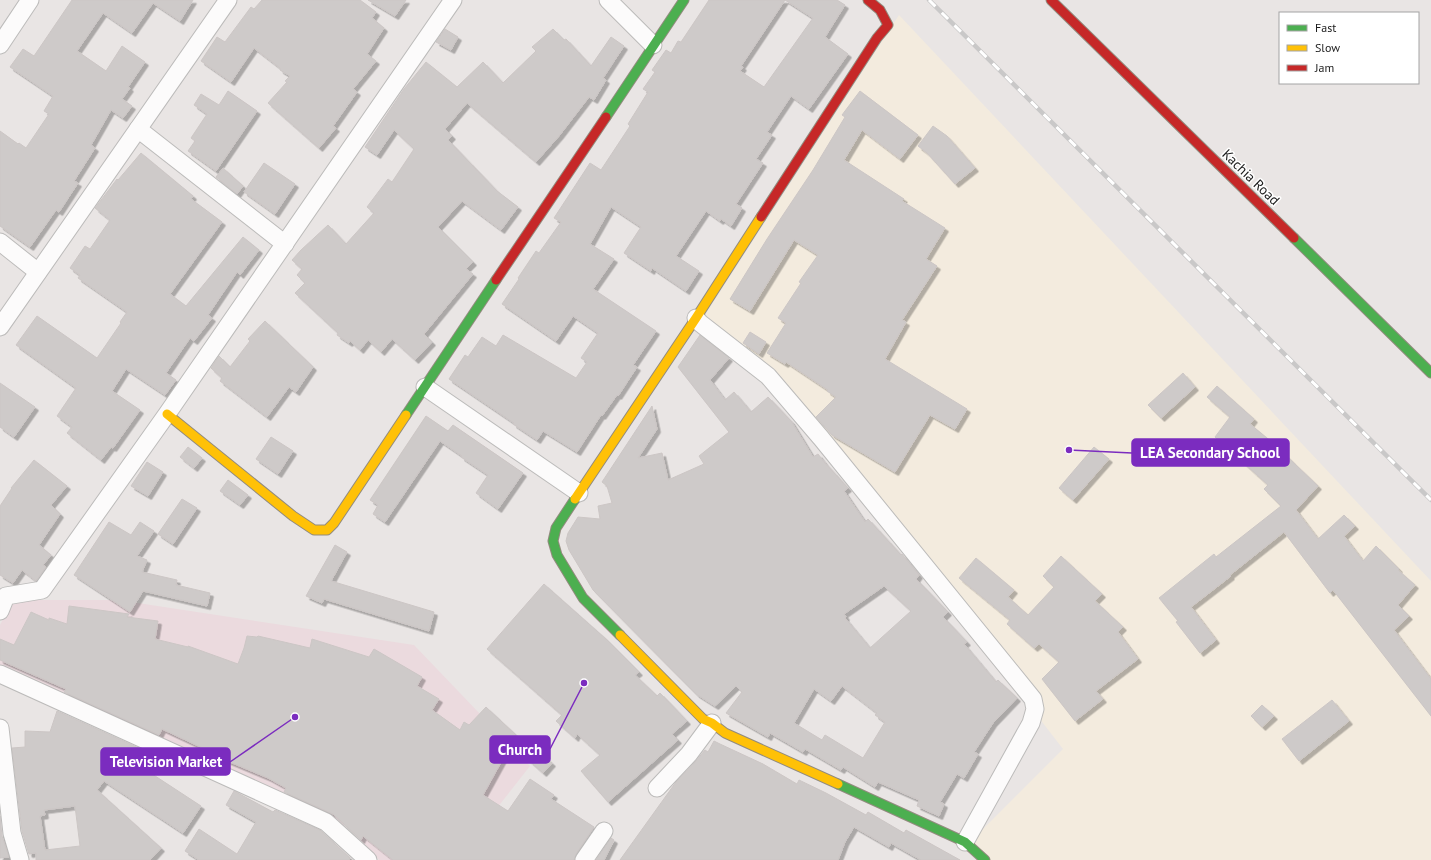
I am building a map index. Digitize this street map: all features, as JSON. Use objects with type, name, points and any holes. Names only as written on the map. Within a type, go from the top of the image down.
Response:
[{"type":"street","points":[[0,45],[30,0]]},
{"type":"street","points":[[0,327],[228,0]]},
{"type":"street","points":[[0,611],[6,596],[42,590],[168,414],[453,0]]},
{"type":"street","points":[[608,0],[653,45]]},
{"type":"street","points":[[168,414],[293,516],[314,530],[327,530],[334,523],[684,0]]},
{"type":"street","points":[[868,0],[880,10],[888,25],[877,38],[696,318],[579,492],[556,528],[553,541],[557,555],[583,598],[703,719],[712,723],[725,733],[965,842],[982,859]]},
{"type":"street","name":"Kachia Road","points":[[1051,0],[1431,373]]},
{"type":"street","points":[[138,129],[285,244]]},
{"type":"street","points":[[0,242],[38,272]]},
{"type":"street","points":[[696,318],[700,323],[768,376],[821,438],[1033,699],[1035,709],[1031,723],[965,842]]},
{"type":"street","points":[[425,387],[579,492]]},
{"type":"street","points":[[0,674],[326,822],[368,860]]},
{"type":"street","points":[[657,788],[689,754],[712,723]]},
{"type":"street","points":[[0,728],[12,833],[20,860]]},
{"type":"street","points":[[584,860],[604,831]]},
{"type":"shaded area","points":[[899,15],[1431,581],[1431,860],[988,860],[972,840],[1063,749],[872,502],[788,398],[700,323]]},
{"type":"shaded area","points":[[13,600],[118,600],[414,645],[530,766],[456,860],[379,860],[348,827],[0,667],[0,625]]},
{"type":"building","points":[[72,0],[193,0],[180,21],[153,3],[132,33],[103,13],[77,51],[106,71],[122,46],[145,62],[128,87],[130,88],[122,99],[132,106],[123,118],[111,110],[91,145],[95,148],[74,181],[78,183],[59,212],[56,210],[30,247],[0,226],[0,131],[26,148],[49,114],[44,111],[53,96],[10,67],[23,49],[34,56]]},
{"type":"building","points":[[262,0],[360,0],[376,12],[372,18],[384,28],[367,54],[376,61],[353,89],[357,92],[333,126],[336,128],[319,148],[268,103],[287,82],[285,81],[290,76],[280,70],[280,68],[254,48],[231,82],[201,61],[217,37],[225,42],[251,7],[254,9]]},
{"type":"building","points":[[368,0],[406,0],[395,16]]},
{"type":"building","points":[[709,0],[785,0],[837,0],[845,5],[825,37],[848,54],[809,109],[791,96],[767,132],[772,135],[756,159],[763,163],[736,204],[742,208],[731,226],[721,219],[720,221],[706,211],[676,256],[699,271],[686,291],[652,268],[651,271],[624,253],[641,227],[611,207],[590,244],[614,259],[593,289],[656,331],[633,365],[637,367],[618,396],[617,395],[602,416],[601,415],[577,452],[543,431],[537,440],[449,379],[465,355],[468,357],[482,337],[496,346],[503,335],[576,378],[587,362],[581,358],[598,333],[573,316],[556,341],[502,304],[536,251],[539,253],[561,222],[554,218],[590,163],[601,170],[630,126],[628,124],[648,92],[643,89],[655,72],[652,70],[666,50],[671,53],[678,41],[681,42]],"holes":[[[785,0],[813,18],[764,87],[740,71],[743,67],[741,66]]]},
{"type":"building","points":[[445,29],[458,37],[451,50],[436,42]]},
{"type":"building","points":[[553,29],[564,40],[566,39],[591,66],[611,37],[624,46],[603,78],[606,80],[594,100],[589,97],[559,136],[536,162],[467,103],[445,129],[452,136],[448,140],[497,191],[518,207],[501,230],[462,201],[438,227],[473,262],[466,269],[473,274],[424,334],[432,342],[415,360],[392,339],[381,352],[368,340],[360,350],[350,341],[349,343],[337,335],[338,333],[295,293],[305,283],[297,275],[302,269],[292,260],[328,225],[346,244],[374,213],[367,207],[388,179],[392,182],[414,149],[394,130],[377,155],[365,147],[404,89],[426,62],[457,87],[483,62],[503,83],[536,51],[532,47]]},
{"type":"building","points":[[228,91],[257,111],[216,171],[188,151],[195,141],[191,138],[207,114],[194,105],[201,94],[219,105]]},
{"type":"building","points":[[860,91],[918,135],[900,159],[862,130],[844,160],[904,199],[902,201],[945,228],[926,259],[937,266],[902,320],[906,322],[885,359],[967,409],[955,429],[930,415],[895,472],[832,435],[816,417],[836,397],[786,362],[785,364],[767,353],[786,323],[778,318],[801,283],[799,282],[818,255],[794,240],[750,311],[730,299],[767,239],[813,170],[845,117],[842,115]]},
{"type":"building","points":[[933,126],[947,136],[975,168],[955,184],[927,153],[918,146]]},
{"type":"building","points":[[141,153],[193,196],[191,199],[222,222],[170,294],[186,306],[243,237],[259,250],[240,275],[237,272],[208,315],[212,318],[194,341],[190,338],[166,373],[176,380],[165,395],[126,369],[112,391],[140,410],[113,448],[111,447],[101,460],[67,433],[72,427],[57,416],[76,388],[16,345],[37,316],[97,358],[121,323],[120,322],[127,312],[78,278],[80,275],[70,268],[85,246],[90,249],[110,220],[95,208],[117,179],[118,180]]},
{"type":"building","points":[[264,163],[295,184],[275,214],[244,192]]},
{"type":"building","points":[[223,168],[243,186],[237,194],[216,177]]},
{"type":"building","points":[[265,321],[313,367],[296,392],[289,387],[267,417],[220,381],[222,378],[211,368],[219,356],[230,367],[250,341],[248,339]]},
{"type":"building","points":[[750,332],[766,342],[759,354],[743,343]]},
{"type":"building","points":[[700,335],[729,358],[710,380],[725,400],[734,392],[751,412],[768,397],[791,421],[813,457],[818,454],[848,488],[844,491],[865,522],[868,519],[901,555],[902,554],[919,575],[916,579],[948,612],[943,617],[967,642],[964,644],[996,682],[998,680],[1017,698],[993,723],[974,752],[978,754],[964,778],[957,774],[940,802],[944,804],[939,816],[917,806],[919,800],[878,782],[875,787],[843,767],[841,770],[805,749],[803,752],[770,733],[768,737],[726,713],[742,692],[736,686],[715,706],[696,694],[593,590],[569,550],[566,541],[568,533],[578,517],[600,519],[598,506],[612,503],[607,486],[602,482],[652,406],[657,429],[638,458],[662,453],[668,480],[704,464],[699,456],[729,432],[678,367]],"holes":[[[884,586],[911,611],[870,648],[845,618],[846,617],[844,614]],[[842,686],[877,713],[875,715],[885,722],[863,758],[825,735],[822,740],[794,723],[814,689],[831,701]]]},
{"type":"building","points":[[1183,373],[1195,387],[1161,418],[1148,405]]},
{"type":"building","points":[[0,383],[35,407],[14,437],[0,427]]},
{"type":"building","points":[[1217,386],[1254,419],[1250,424],[1273,443],[1318,486],[1296,510],[1318,539],[1344,515],[1355,526],[1344,536],[1363,561],[1376,546],[1399,569],[1398,570],[1415,585],[1398,605],[1409,616],[1394,630],[1431,679],[1431,716],[1333,590],[1330,593],[1284,532],[1191,607],[1216,640],[1200,653],[1176,622],[1178,621],[1159,598],[1214,554],[1216,557],[1281,506],[1264,489],[1268,485],[1215,437],[1230,417],[1207,397]]},
{"type":"building","points":[[426,416],[448,431],[453,425],[523,473],[498,509],[476,493],[488,475],[440,441],[385,522],[373,514],[378,505],[370,500]]},
{"type":"building","points":[[271,437],[293,451],[278,474],[256,459]]},
{"type":"building","points":[[188,447],[202,458],[194,468],[180,457]]},
{"type":"building","points":[[1094,447],[1109,459],[1073,500],[1059,488]]},
{"type":"building","points":[[34,460],[67,486],[51,505],[60,514],[39,545],[51,555],[43,565],[46,567],[36,581],[22,570],[13,583],[0,575],[0,506],[11,488]]},
{"type":"building","points":[[147,462],[163,472],[148,496],[131,486]]},
{"type":"building","points":[[228,480],[248,495],[240,505],[220,491]]},
{"type":"building","points":[[182,499],[197,508],[173,544],[158,534]]},
{"type":"building","points":[[109,522],[131,535],[140,522],[154,531],[137,556],[147,560],[142,572],[177,580],[176,585],[210,593],[207,606],[143,591],[130,612],[74,575]]},
{"type":"building","points":[[335,545],[347,552],[331,581],[434,612],[429,631],[324,599],[322,603],[306,596]]},
{"type":"building","points":[[1061,556],[1102,594],[1095,601],[1123,627],[1118,632],[1138,659],[1096,691],[1103,699],[1075,721],[1042,679],[1059,662],[1039,644],[1034,648],[1007,624],[1010,620],[959,578],[976,558],[1014,590],[1008,597],[1028,615],[1054,587],[1043,576]]},
{"type":"building","points":[[544,584],[606,639],[639,672],[635,675],[657,696],[660,693],[687,721],[672,734],[678,740],[608,802],[581,771],[600,755],[577,734],[575,738],[556,721],[562,715],[487,649]]},
{"type":"building","points":[[69,606],[129,614],[127,617],[158,621],[155,639],[188,646],[238,664],[247,636],[258,636],[310,648],[312,639],[369,657],[374,649],[422,677],[417,686],[439,699],[432,710],[460,730],[464,722],[469,725],[486,707],[516,735],[483,795],[508,811],[530,779],[554,795],[551,799],[594,827],[576,854],[574,860],[393,860],[363,836],[361,840],[333,814],[284,792],[286,788],[268,778],[206,752],[207,750],[162,729],[159,735],[64,692],[66,689],[0,660],[0,639],[14,645],[31,612],[49,620],[49,618],[67,624]]},
{"type":"building","points":[[1332,700],[1349,721],[1299,761],[1282,739]]},
{"type":"building","points":[[1262,705],[1274,716],[1262,727],[1251,716]]},
{"type":"building","points":[[57,711],[152,754],[146,770],[201,806],[183,833],[104,781],[97,790],[161,848],[150,860],[36,860],[36,853],[29,854],[22,831],[12,748],[25,747],[25,731],[50,732]],"holes":[[[75,806],[80,846],[45,850],[40,816],[45,815],[44,810]]]},
{"type":"building","points":[[714,741],[763,764],[797,784],[799,780],[866,815],[868,812],[904,833],[906,830],[960,860],[921,860],[891,843],[889,847],[854,827],[845,842],[838,860],[620,860],[676,782],[705,750],[708,752]]},
{"type":"building","points":[[532,745],[552,763],[543,773],[523,755]]},
{"type":"building","points":[[234,791],[273,812],[275,810],[320,830],[350,858],[349,860],[199,860],[185,851],[199,829],[237,854],[256,822],[226,805]]},
{"type":"building","points":[[0,816],[2,836],[9,857],[0,858]]},
{"type":"building","points":[[611,838],[614,840],[604,860],[596,860]]},
{"type":"railway","points":[[929,0],[1431,500]]},
{"type":"traffic: fast","points":[[606,117],[684,0]]},
{"type":"traffic: fast","points":[[1294,238],[1431,373]]},
{"type":"traffic: fast","points":[[406,415],[496,280]]},
{"type":"traffic: fast","points":[[575,499],[556,528],[553,541],[557,555],[583,598],[620,635]]},
{"type":"traffic: fast","points":[[838,784],[965,842],[985,860]]},
{"type":"traffic: slow","points":[[575,499],[696,318],[761,217]]},
{"type":"traffic: slow","points":[[167,414],[293,516],[314,530],[327,530],[334,523],[406,415]]},
{"type":"traffic: slow","points":[[620,635],[703,719],[712,723],[725,733],[838,784]]},
{"type":"traffic: jam","points":[[761,217],[877,38],[888,25],[880,10],[868,0]]},
{"type":"traffic: jam","points":[[1051,0],[1294,238]]},
{"type":"traffic: jam","points":[[496,280],[606,117]]},
{"type":"place","name":"LEA Secondary School","points":[[1069,450]]},
{"type":"place","name":"Church","points":[[584,683]]},
{"type":"place","name":"Television Market","points":[[295,717]]}]
